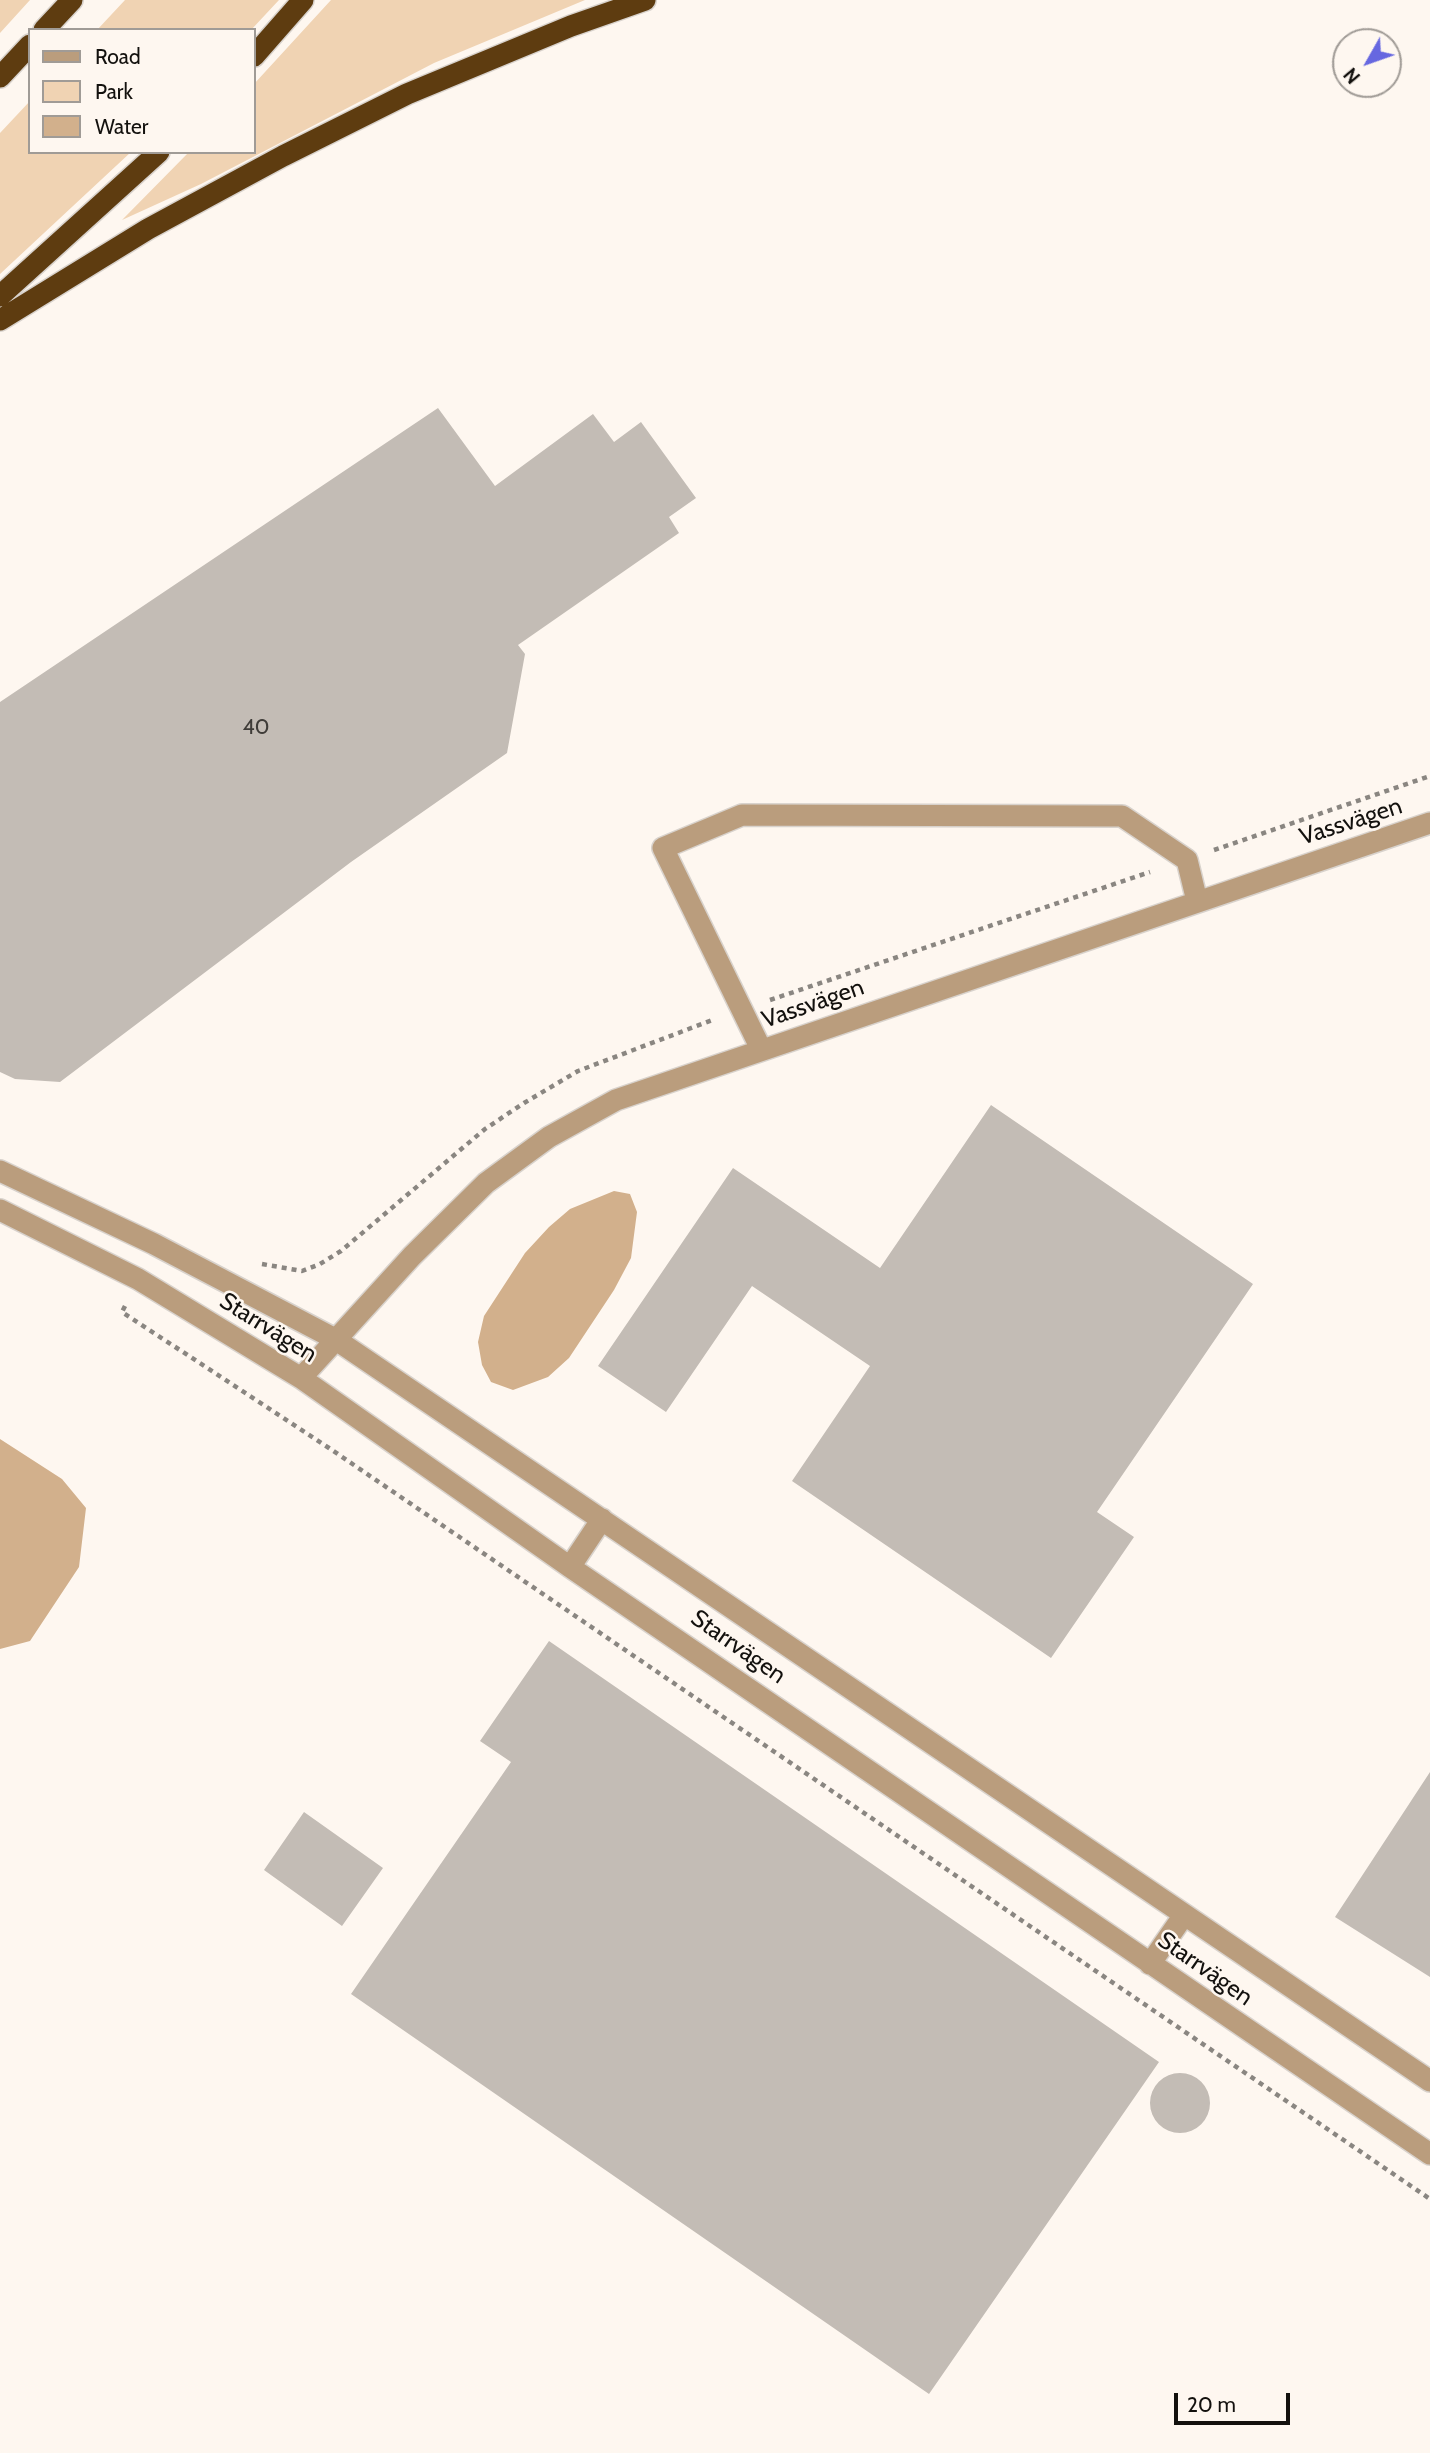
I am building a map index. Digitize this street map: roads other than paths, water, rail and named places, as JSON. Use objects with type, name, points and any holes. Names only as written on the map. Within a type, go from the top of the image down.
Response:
[{"type":"highway","points":[[46,28],[72,0]]},
{"type":"highway","points":[[256,54],[303,0]]},
{"type":"highway","points":[[0,320],[148,229],[407,94],[571,26],[645,0]]},
{"type":"highway","points":[[0,77],[28,47]]},
{"type":"highway","points":[[0,296],[157,154]]},
{"type":"street","points":[[761,1049],[663,848],[742,815],[1122,816],[1187,860],[1197,901]]},
{"type":"street","name":"Vassvägen","points":[[300,1378],[412,1256],[486,1183],[549,1137],[616,1100],[1430,823]]},
{"type":"street","name":"Starrvägen","points":[[0,1171],[154,1244],[335,1339],[1430,2081]]},
{"type":"street","name":"Starrvägen","points":[[0,1210],[138,1279],[300,1378],[570,1567],[1430,2154]]},
{"type":"street","points":[[570,1567],[602,1519]]},
{"type":"street","points":[[1150,1964],[1184,1915]]},
{"type":"water","points":[[614,1191],[630,1194],[637,1212],[631,1258],[614,1290],[569,1358],[548,1377],[513,1390],[491,1382],[482,1365],[478,1342],[484,1316],[525,1253],[549,1227],[570,1209]]},
{"type":"water","points":[[0,1439],[62,1479],[86,1508],[79,1567],[30,1641],[0,1649]]}]
